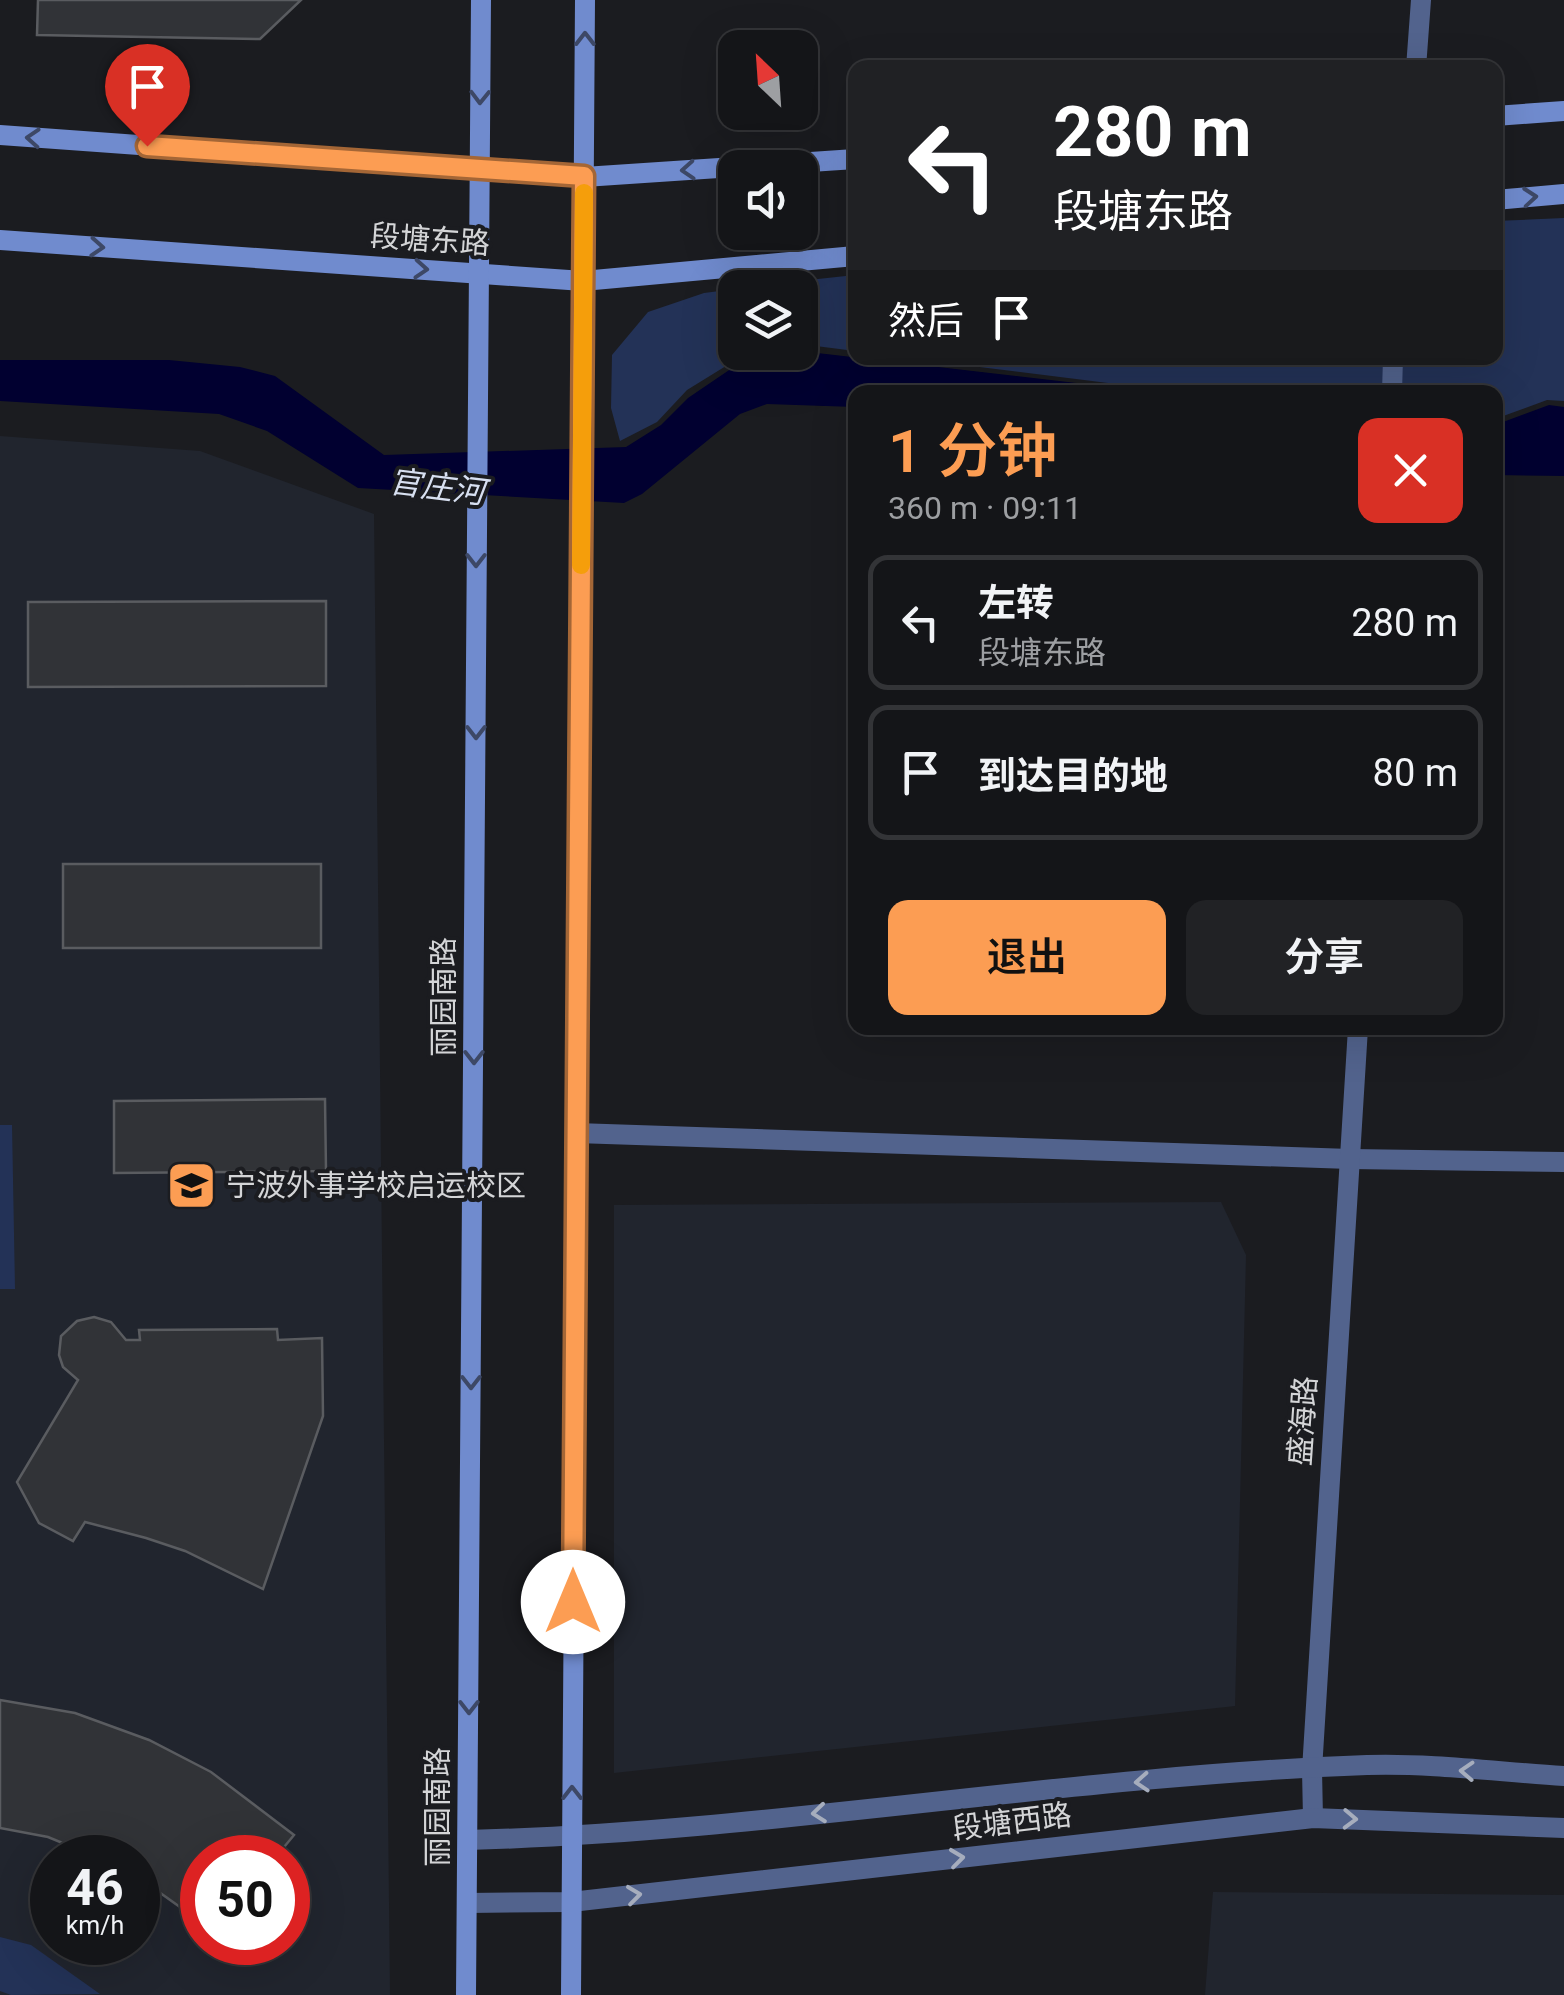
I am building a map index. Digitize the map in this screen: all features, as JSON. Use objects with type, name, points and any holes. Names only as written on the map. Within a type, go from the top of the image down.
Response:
[{"type":"main road","name":"丽园南路","points":[[466,1995],[481,0]]},
{"type":"main road","points":[[570,1995],[585,0]]},
{"type":"main road","points":[[1503,115],[1564,111]]},
{"type":"main road","points":[[0,136],[584,176],[848,159]]},
{"type":"main road","points":[[1503,199],[1564,194]]},
{"type":"main road","name":"段塘东路","points":[[0,240],[583,281],[848,257]]},
{"type":"street","points":[[1417,60],[1421,0]]},
{"type":"street","name":"盛海路","points":[[1313,1818],[1312,1770],[1358,1035]]},
{"type":"street","points":[[576,1133],[1350,1159],[1564,1162]]},
{"type":"street","name":"段塘西路","points":[[468,1840],[572,1838],[1130,1782],[1370,1765],[1564,1776]]},
{"type":"street","name":"段塘西路","points":[[467,1903],[571,1902],[1313,1818],[1564,1828]]},
{"type":"shaded area","points":[[1564,218],[1564,401],[1547,400],[1503,416],[1503,385],[1124,385],[963,365],[1503,365],[1503,221]]},
{"type":"shaded area","points":[[848,276],[848,350],[818,346],[818,279]]},
{"type":"shaded area","points":[[718,291],[719,370],[687,390],[657,422],[620,441],[611,408],[612,355],[648,312]]},
{"type":"shaded area","name":"宁波外事学校启运校区","points":[[0,436],[200,451],[374,514],[390,1995],[0,1995]]},
{"type":"shaded area","points":[[0,1125],[12,1125],[15,1289],[0,1289]]},
{"type":"shaded area","points":[[1221,1202],[1246,1255],[1235,1706],[614,1773],[614,1205]]},
{"type":"shaded area","points":[[1213,1892],[1564,1895],[1564,1995],[1205,1995]]},
{"type":"shaded area","points":[[0,1937],[30,1945],[30,1965],[59,1965],[100,1994],[11,1995],[0,1991]]},
{"type":"water","name":"官庄河","points":[[818,353],[848,357],[848,365],[921,365],[1094,385],[848,385],[848,407],[767,404],[740,414],[642,494],[624,503],[358,488],[267,431],[219,414],[0,401],[0,360],[169,360],[240,367],[275,376],[384,455],[626,447],[661,425],[688,398],[729,370],[818,370]]},
{"type":"water","points":[[1549,405],[1564,407],[1564,476],[1503,475],[1503,422]]},
{"type":"building","points":[[38,0],[301,0],[260,39],[37,35]]},
{"type":"building","points":[[326,601],[326,686],[28,687],[28,602]]},
{"type":"building","points":[[63,864],[321,864],[321,948],[63,948]]},
{"type":"building","points":[[325,1099],[326,1171],[114,1173],[114,1101]]},
{"type":"building","points":[[94,1317],[111,1322],[126,1340],[140,1340],[139,1330],[277,1329],[278,1340],[322,1338],[323,1416],[263,1589],[185,1551],[146,1538],[85,1522],[73,1541],[39,1523],[17,1482],[78,1380],[63,1367],[59,1355],[61,1336],[77,1321]]},
{"type":"building","points":[[0,1700],[75,1713],[149,1740],[211,1772],[294,1835],[180,1835],[180,1907],[160,1893],[160,1835],[37,1835],[0,1828]]},
{"type":"slow traffic","points":[[581,565],[584,193]]},
{"type":"place","name":"宁波外事学校启运校区","points":[[191,1186]]},
{"type":"route","points":[[147,146],[584,176],[573,1602]]}]
